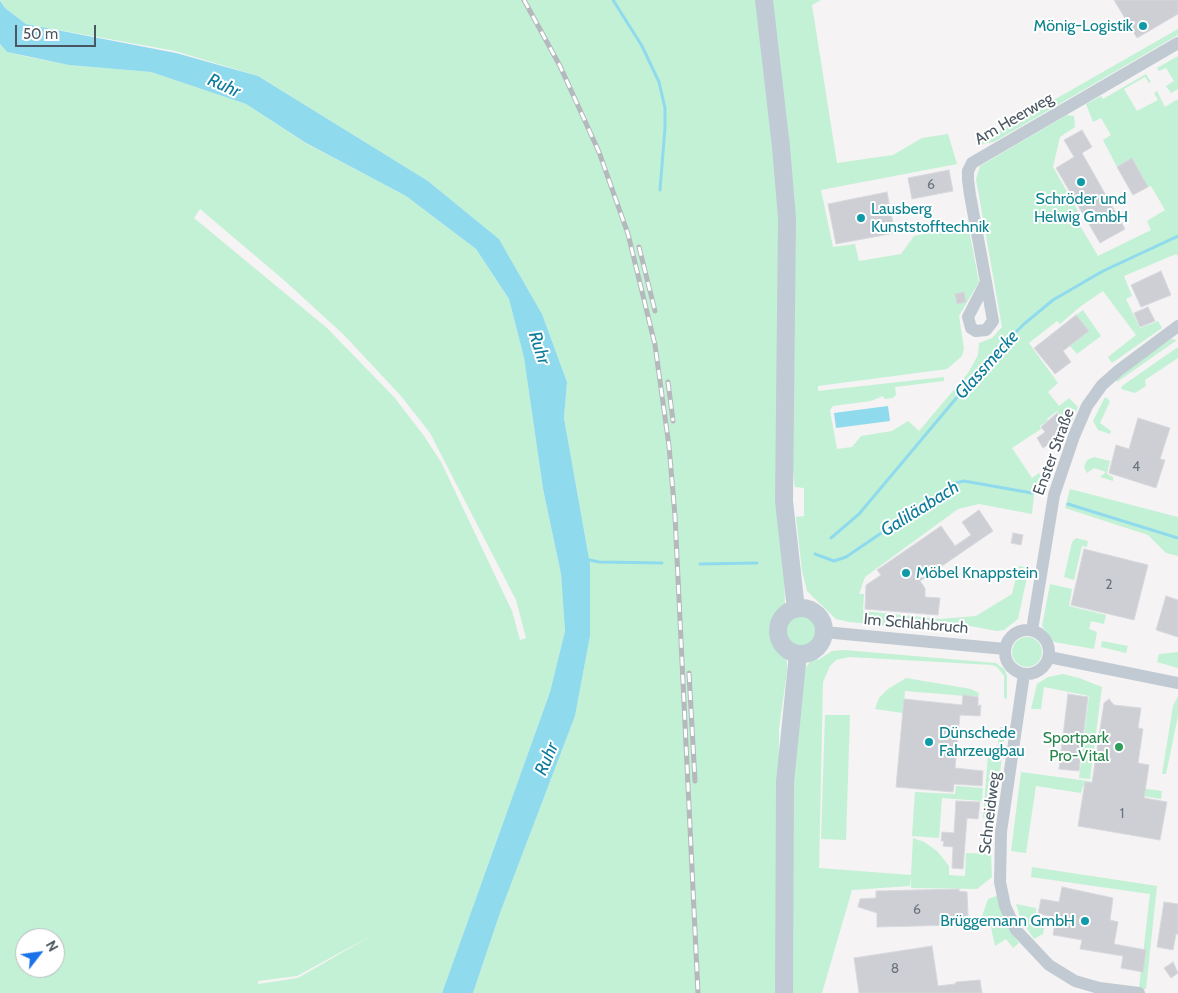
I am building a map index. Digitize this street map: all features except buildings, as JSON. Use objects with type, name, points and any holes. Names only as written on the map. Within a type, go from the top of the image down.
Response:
[{"type":"main road","points":[[764,0],[787,218],[784,501],[796,609]]},
{"type":"main road","points":[[804,608],[819,617],[824,632],[818,646],[806,653],[798,654],[786,648],[778,631],[784,615],[796,609],[804,608]]},
{"type":"main road","points":[[784,993],[785,782],[798,654]]},
{"type":"street","name":"Am Heerweg","points":[[986,282],[968,180],[968,171],[972,163],[1178,43]]},
{"type":"street","name":"Enster Straße","points":[[1032,630],[1054,495],[1074,436],[1087,406],[1099,390],[1119,370],[1178,326]]},
{"type":"street","points":[[1032,630],[1044,637],[1049,650],[1049,657],[1037,672],[1024,674],[1008,664],[1005,649],[1013,634],[1019,631],[1032,630]]},
{"type":"street","name":"Im Schlahbruch","points":[[824,632],[1005,649]]},
{"type":"street","points":[[1049,657],[1178,683]]},
{"type":"street","name":"Schneidweg","points":[[1024,674],[1001,832],[1000,882],[1005,906],[1016,930],[1049,965],[1075,981],[1099,988],[1139,993]]},
{"type":"green space","points":[[1,0],[757,0],[772,112],[778,206],[785,608],[771,629],[787,662],[787,672],[779,728],[778,993],[473,993],[500,913],[575,716],[590,636],[590,564],[564,418],[567,382],[542,314],[499,239],[428,181],[258,76],[175,51],[26,24],[5,8]]},
{"type":"green space","points":[[769,0],[821,0],[812,5],[837,163],[893,155],[922,138],[948,134],[957,164],[821,190],[833,247],[855,244],[859,261],[901,254],[914,236],[968,225],[979,282],[959,316],[964,348],[962,356],[947,369],[818,386],[818,391],[944,377],[944,381],[895,387],[896,395],[893,398],[884,399],[883,396],[871,401],[833,406],[830,410],[837,449],[852,447],[861,436],[892,431],[908,421],[919,431],[968,373],[978,355],[979,343],[992,338],[1002,327],[976,179],[980,166],[1067,115],[1074,116],[1075,127],[1060,137],[1053,167],[1078,211],[1073,214],[1098,256],[1151,230],[1147,221],[1165,210],[1151,186],[1148,187],[1132,158],[1117,167],[1103,140],[1111,135],[1101,118],[1093,122],[1086,104],[1101,96],[1103,99],[1146,74],[1151,82],[1149,83],[1145,77],[1124,89],[1137,111],[1158,100],[1154,93],[1157,91],[1165,107],[1178,99],[1178,256],[1176,254],[1124,276],[1132,296],[1126,299],[1140,328],[1158,321],[1162,328],[1112,363],[1108,357],[1136,335],[1103,291],[1060,324],[1057,321],[1029,343],[1058,383],[1048,392],[1059,406],[1069,398],[1078,407],[1069,428],[1057,411],[1047,419],[1048,421],[1040,426],[1041,429],[1012,448],[1032,478],[1039,473],[1044,481],[1049,483],[1039,490],[1035,485],[1032,514],[979,504],[958,509],[865,577],[859,594],[864,594],[863,611],[941,619],[976,616],[1012,594],[1019,566],[1029,568],[1018,619],[1004,630],[997,631],[970,626],[943,625],[911,628],[849,622],[836,619],[807,591],[802,571],[796,517],[804,516],[804,488],[795,487],[791,457]]},
{"type":"green space","points":[[1178,29],[1178,35],[994,142],[982,144],[982,141]]},
{"type":"green space","points":[[0,44],[7,52],[70,65],[151,72],[246,104],[307,144],[406,196],[476,249],[509,299],[524,358],[543,489],[561,574],[565,631],[550,692],[442,993],[0,993]],"holes":[[[200,209],[285,281],[344,335],[401,396],[430,433],[516,600],[526,638],[520,640],[512,611],[441,462],[424,436],[394,397],[327,328],[194,218]],[[376,933],[298,978],[258,984],[258,981],[297,976]]]},
{"type":"green space","points":[[1178,56],[1178,89],[1171,93],[1166,86],[1174,81],[1166,68],[1159,71],[1157,68]]},
{"type":"green space","points":[[1083,310],[1101,336],[1077,354],[1070,346],[1088,331],[1076,315]]},
{"type":"green space","points":[[1171,339],[1177,340],[1117,382],[1116,380],[1136,363]]},
{"type":"green space","points":[[1178,347],[1178,358],[1145,380],[1146,386],[1135,393],[1121,389],[1122,386]]},
{"type":"green space","points":[[1105,397],[1110,401],[1100,423],[1111,431],[1110,434],[1098,430],[1093,421]]},
{"type":"green space","points":[[1094,457],[1110,461],[1107,474],[1113,477],[1113,481],[1100,477],[1106,472],[1094,468],[1087,473],[1084,467],[1087,460]]},
{"type":"green space","points":[[1070,489],[1178,517],[1178,556],[1166,553],[1148,535],[1065,508]]},
{"type":"green space","points":[[1076,538],[1088,541],[1087,547],[1082,546],[1074,580],[1064,577],[1072,542]]},
{"type":"green space","points":[[1050,584],[1072,589],[1069,606],[1106,615],[1104,624],[1091,621],[1089,629],[1097,632],[1094,649],[1054,642],[1042,626]]},
{"type":"green space","points":[[801,616],[807,617],[812,621],[816,626],[816,638],[812,643],[807,647],[801,648],[795,647],[790,643],[786,638],[785,632],[786,626],[790,621],[795,617]]},
{"type":"green space","points":[[1027,637],[1033,638],[1041,646],[1041,658],[1033,666],[1027,667],[1021,666],[1013,658],[1012,652],[1013,646],[1021,638]]},
{"type":"green space","points":[[1102,641],[1128,646],[1126,653],[1101,647]]},
{"type":"green space","points":[[844,650],[996,663],[1005,670],[1007,676],[1007,699],[1004,698],[1004,676],[997,667],[992,665],[849,657],[836,660],[830,666],[823,682],[819,868],[911,875],[913,838],[924,842],[937,851],[949,866],[949,875],[965,876],[966,853],[991,854],[992,877],[977,889],[911,888],[911,876],[910,886],[852,890],[822,993],[790,993],[790,802],[801,687],[806,667],[814,656],[818,660],[832,651]]},
{"type":"green space","points":[[1178,652],[1178,668],[1157,662],[1159,654]]},
{"type":"green space","points":[[1063,674],[1102,687],[1090,779],[1079,778],[1089,696],[1044,687],[1041,709],[1031,709],[1037,684],[1048,677]]},
{"type":"green space","points":[[906,678],[971,689],[979,693],[978,697],[905,691],[903,713],[875,709],[879,698],[888,689]]},
{"type":"green space","points":[[1178,696],[1178,716],[1166,774],[1162,774],[1173,706]]},
{"type":"green space","points":[[825,715],[850,715],[846,840],[821,839]]},
{"type":"green space","points":[[1000,727],[1005,728],[995,820],[983,818],[988,755],[997,756]]},
{"type":"green space","points":[[1021,772],[1162,791],[1161,799],[1083,786],[1081,793],[1036,786],[1026,853],[1011,851]]},
{"type":"green space","points":[[956,786],[983,788],[982,801],[942,798],[939,838],[912,836],[915,792],[955,794]]},
{"type":"green space","points":[[1032,867],[1157,886],[1146,989],[1139,988],[1150,894],[1031,877]]},
{"type":"green space","points":[[999,895],[1013,935],[1019,943],[1013,948],[1006,939],[995,946],[989,918],[981,919],[988,899]]},
{"type":"green space","points":[[1016,904],[1036,908],[1036,916],[1046,918],[1043,934],[1034,939],[1021,920]]},
{"type":"water","name":"Ruhr","points":[[0,0],[5,8],[26,24],[176,53],[258,76],[428,181],[499,239],[542,314],[567,382],[564,418],[590,564],[590,636],[575,716],[500,913],[473,993],[442,993],[550,692],[565,631],[561,574],[543,489],[524,358],[509,299],[476,249],[406,196],[306,143],[246,104],[151,72],[69,65],[7,52],[0,44]]},
{"type":"water","points":[[888,406],[890,421],[836,428],[834,413]]},
{"type":"waterway","points":[[613,0],[642,46],[659,82],[665,108],[660,190]]},
{"type":"waterway","name":"Glassmecke","points":[[831,538],[859,514],[990,358],[1024,324],[1053,300],[1103,271],[1178,236]]},
{"type":"waterway","name":"Galiläabach","points":[[815,554],[834,561],[846,557],[955,483],[964,481],[1032,493]]},
{"type":"waterway","name":"Galiläabach","points":[[1068,504],[1178,538]]},
{"type":"waterway","name":"Glassmecke","points":[[585,559],[599,562],[662,563]]},
{"type":"waterway","name":"Glassmecke","points":[[700,564],[757,563]]},
{"type":"railway","points":[[524,0],[560,66],[599,152],[628,234],[655,345],[669,446],[675,516],[698,993]]},
{"type":"railway","points":[[639,247],[655,311]]},
{"type":"railway","points":[[668,382],[673,421]]},
{"type":"railway","points":[[689,673],[695,781]]},
{"type":"place","name":"Mönig-Logistik","points":[[1143,26]]},
{"type":"place","name":"Schröder und Helwig GmbH","points":[[1081,182]]},
{"type":"place","name":"Lausberg Kunststofftechnik","points":[[861,218]]},
{"type":"place","name":"Möbel Knappstein","points":[[906,573]]},
{"type":"place","name":"Dünschede Fahrzeugbau","points":[[929,742]]},
{"type":"place","name":"Sportpark Pro-Vital","points":[[1119,747]]},
{"type":"place","name":"Brüggemann GmbH","points":[[1085,921]]}]
